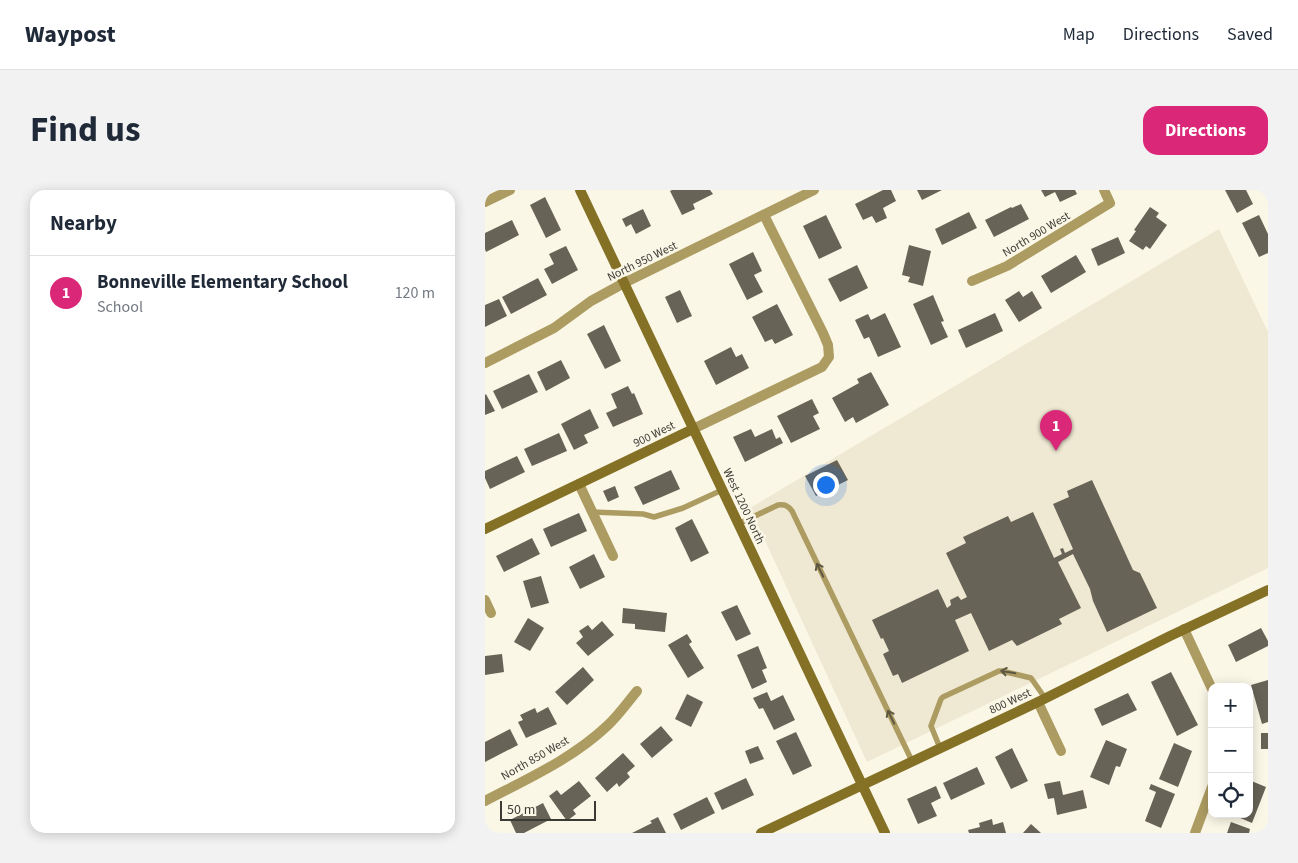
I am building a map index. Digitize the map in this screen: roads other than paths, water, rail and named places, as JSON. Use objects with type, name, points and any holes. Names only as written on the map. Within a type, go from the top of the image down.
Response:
[{"type":"street","points":[[485,202],[510,190]]},
{"type":"street","name":"West 1200 North","points":[[580,190],[885,833]]},
{"type":"street","name":"North 950 West","points":[[485,363],[554,328],[591,301],[624,283],[814,190]]},
{"type":"street","name":"North 900 West","points":[[972,281],[1007,266],[1110,203],[1104,190]]},
{"type":"street","name":"900 West","points":[[485,529],[822,366],[829,357],[828,345],[764,215]]},
{"type":"street","points":[[579,484],[613,556]]},
{"type":"street","name":"800 West","points":[[761,833],[1042,700],[1184,629],[1268,590]]},
{"type":"street","points":[[485,600],[491,613]]},
{"type":"street","points":[[1184,629],[1209,683]]},
{"type":"street","name":"North 850 West","points":[[485,801],[555,764],[587,742],[618,715],[637,691]]},
{"type":"street","points":[[1042,700],[1061,751]]},
{"type":"street","points":[[1195,833],[1208,798]]},
{"type":"lane","points":[[592,512],[643,514],[654,517],[683,508],[722,490]]},
{"type":"lane","points":[[738,524],[778,505],[783,504],[792,511],[912,761]]},
{"type":"lane","points":[[939,748],[931,726],[943,697],[1003,670],[1031,678],[1042,700]]},
{"type":"place","name":"Bonneville Elementary School","points":[[1056,451]]}]
